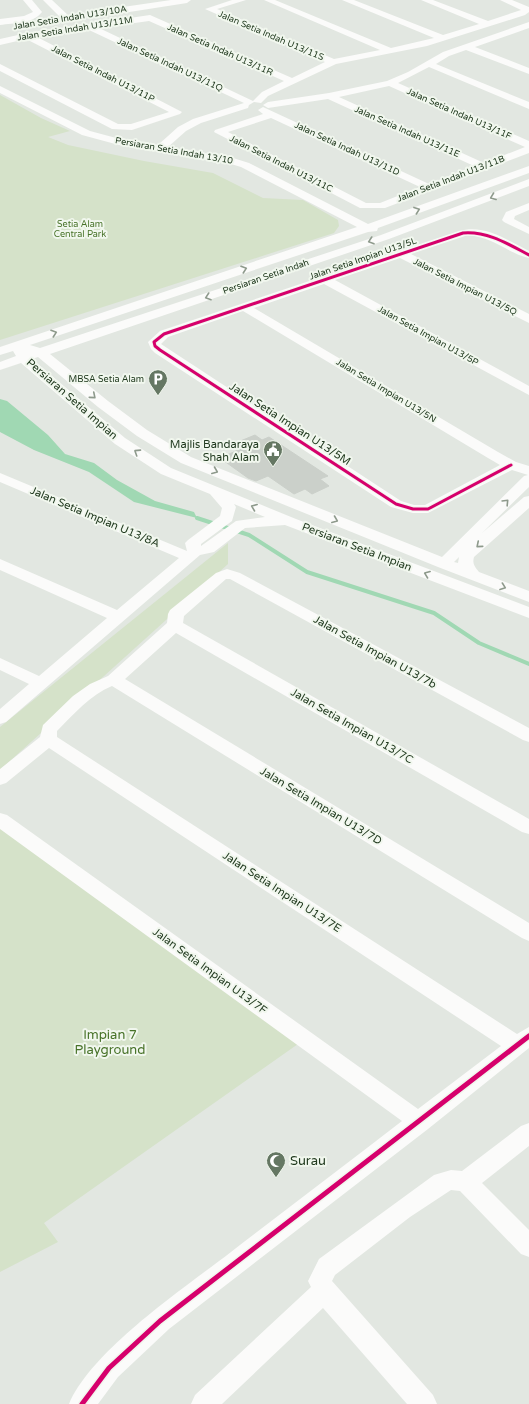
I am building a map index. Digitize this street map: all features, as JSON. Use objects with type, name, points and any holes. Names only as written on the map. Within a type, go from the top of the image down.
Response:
[{"type":"street","points":[[0,22],[27,18],[38,12],[27,0]]},
{"type":"street","name":"Jalan Setia Indah U13/10A","points":[[47,0],[71,18],[52,21]]},
{"type":"street","points":[[118,0],[128,9]]},
{"type":"street","name":"Jalan Setia Indah U13/10A","points":[[113,12],[187,0]]},
{"type":"street","name":"Jalan Setia Indah U13/11S","points":[[242,0],[209,9],[332,62]]},
{"type":"street","points":[[268,0],[388,50]]},
{"type":"street","points":[[346,0],[443,38]]},
{"type":"street","points":[[425,0],[488,24]]},
{"type":"street","points":[[258,107],[265,94],[332,62],[424,44],[526,12],[526,8],[504,0]]},
{"type":"street","name":"Jalan Setia Indah U13/11M","points":[[0,42],[27,36],[150,18]]},
{"type":"street","name":"Jalan Setia Indah U13/11R","points":[[150,18],[291,81]]},
{"type":"street","name":"Jalan Setia Indah U13/10A","points":[[0,29],[37,24]]},
{"type":"street","points":[[119,142],[148,142],[258,107],[329,96],[390,83],[430,64],[446,54],[529,26]]},
{"type":"street","name":"Jalan Setia Indah U13/11Q","points":[[90,27],[258,107]]},
{"type":"street","points":[[511,32],[523,36]]},
{"type":"street","name":"Jalan Setia Indah U13/11P","points":[[0,67],[116,127],[132,127],[177,112],[27,36]]},
{"type":"street","points":[[467,47],[529,71]]},
{"type":"street","points":[[430,64],[529,106]]},
{"type":"street","name":"Jalan Setia Indah U13/11F","points":[[390,83],[529,146]]},
{"type":"street","name":"Persiaran Setia Indah 13/10","points":[[0,89],[86,133],[119,142],[203,155],[245,165],[367,228]]},
{"type":"street","name":"Jalan Setia Indah U13/11E","points":[[329,96],[484,167]]},
{"type":"street","name":"Jalan Setia Indah U13/11D","points":[[258,107],[430,188]]},
{"type":"street","name":"Jalan Setia Indah U13/11C","points":[[258,107],[219,132],[364,206],[373,207]]},
{"type":"street","points":[[161,148],[177,134]]},
{"type":"street","points":[[177,134],[181,147],[203,155]]},
{"type":"street","name":"Jalan Setia Indah U13/11B","points":[[373,207],[381,206],[430,188],[529,149]]},
{"type":"street","name":"Persiaran Setia Indah","points":[[0,351],[341,237],[529,169]]},
{"type":"street","name":"Persiaran Setia Indah","points":[[0,367],[456,211],[529,182]]},
{"type":"street","points":[[529,206],[513,212],[508,216],[508,220],[529,231]]},
{"type":"street","points":[[367,228],[383,231],[394,230],[440,213],[456,211]]},
{"type":"street","points":[[341,214],[365,218],[394,218]]},
{"type":"street","points":[[341,214],[347,220],[348,226],[341,237]]},
{"type":"street","name":"Jalan Setia Impian U13/5L","points":[[244,307],[468,232],[478,232],[529,255]]},
{"type":"street","name":"Jalan Setia Impian U13/5Q","points":[[401,254],[529,320]]},
{"type":"street","name":"Jalan Setia Impian U13/5P","points":[[326,280],[529,391]]},
{"type":"street","name":"Jalan Setia Impian U13/5M","points":[[244,307],[164,334],[154,342],[155,346],[396,504],[413,508],[428,509],[511,465]]},
{"type":"street","name":"Jalan Setia Impian U13/5N","points":[[244,307],[511,465],[529,471]]},
{"type":"street","points":[[63,371],[62,359],[80,340]]},
{"type":"street","name":"Persiaran Setia Impian","points":[[17,345],[41,353],[142,433],[186,460],[443,564],[529,597]]},
{"type":"street","name":"Persiaran Setia Impian","points":[[17,345],[24,359],[47,377],[120,441],[166,471],[291,522],[529,612]]},
{"type":"street","points":[[0,367],[22,369],[47,377]]},
{"type":"street","name":"Jalan Setia Impian U13/8A","points":[[0,477],[192,555]]},
{"type":"street","points":[[476,577],[466,566],[465,560],[467,555],[529,478]]},
{"type":"street","points":[[192,555],[193,543],[227,518],[229,507],[216,492]]},
{"type":"street","points":[[416,553],[440,557],[458,548],[529,500]]},
{"type":"street","points":[[0,718],[42,684],[118,617],[192,555],[209,549],[241,524],[260,521],[291,522]]},
{"type":"street","points":[[458,548],[443,564],[444,571],[450,577],[529,612]]},
{"type":"street","points":[[0,564],[118,617]]},
{"type":"street","name":"Jalan Setia Impian U13/7b","points":[[175,625],[176,614],[221,576],[227,574],[235,576],[529,736]]},
{"type":"street","points":[[0,779],[48,739],[49,729],[93,689],[103,682],[114,680],[175,625]]},
{"type":"street","name":"Jalan Setia Impian U13/7C","points":[[175,625],[529,827]]},
{"type":"street","points":[[0,664],[42,684]]},
{"type":"street","name":"Jalan Setia Impian U13/7D","points":[[114,680],[529,933]]},
{"type":"street","name":"Jalan Setia Impian U13/7E","points":[[48,739],[523,1040]]},
{"type":"street","name":"Jalan Setia Impian U13/7F","points":[[0,820],[420,1122]]},
{"type":"street","points":[[82,1404],[109,1368],[160,1321],[420,1122],[523,1040]]},
{"type":"street","points":[[466,1182],[529,1133]]},
{"type":"street","points":[[424,1404],[324,1291],[320,1281],[327,1267],[402,1210],[442,1182],[451,1180],[466,1182],[529,1246]]},
{"type":"street","points":[[204,1404],[324,1291]]},
{"type":"green space","name":"Setia Alam Central Park","points":[[0,95],[41,118],[70,131],[48,137],[68,145],[144,161],[213,173],[263,198],[303,200],[338,220],[339,226],[334,233],[0,340]]},
{"type":"green space","points":[[228,543],[228,564],[0,770],[0,727]]},
{"type":"green space","name":"Impian 7 Playground","points":[[0,828],[298,1044],[44,1223],[58,1242],[0,1272]]},
{"type":"shaded area","points":[[0,399],[7,401],[48,435],[65,454],[94,463],[117,480],[155,501],[194,512],[197,518],[134,502],[89,472],[34,450],[0,432]]},
{"type":"building","name":"Majlis Bandaraya Shah Alam","points":[[255,435],[262,440],[269,437],[328,476],[320,479],[329,486],[312,494],[305,489],[294,494],[268,476],[256,481],[248,478],[220,458],[245,447],[238,442]]},
{"type":"waterway","points":[[197,518],[249,535],[307,572],[434,613],[479,643],[529,664]]},
{"type":"cycle path","points":[[511,465],[428,509],[413,509],[396,504],[160,350],[155,346],[154,342],[164,334],[463,233],[472,232],[489,235],[529,255]]},
{"type":"cycle path","points":[[82,1404],[109,1368],[160,1321],[529,1036]]},
{"type":"place","name":"MBSA Setia Alam","points":[[158,396]]},
{"type":"place","name":"Majlis Bandaraya Shah Alam","points":[[273,467]]},
{"type":"place","name":"Surau","points":[[276,1178]]}]
